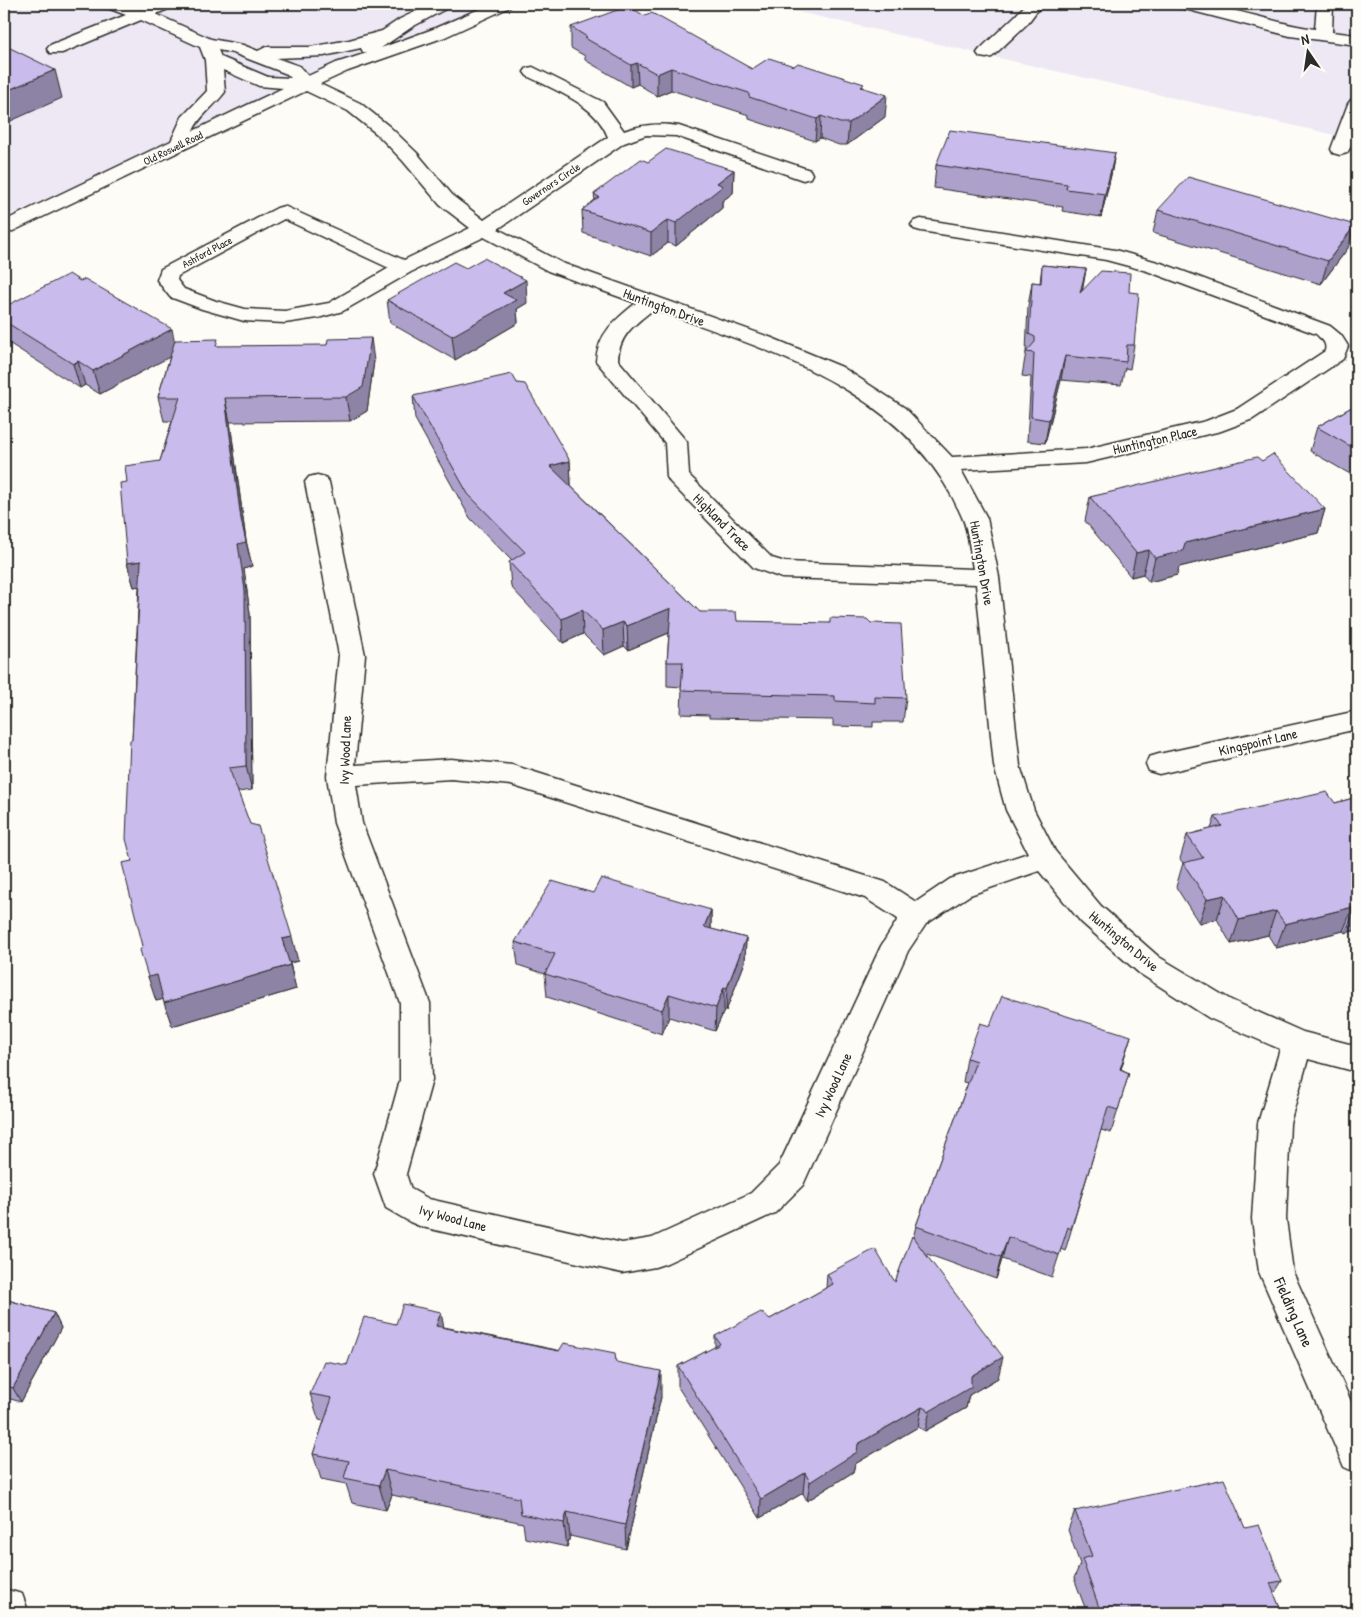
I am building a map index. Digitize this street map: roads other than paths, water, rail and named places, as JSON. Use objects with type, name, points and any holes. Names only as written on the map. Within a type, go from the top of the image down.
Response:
[{"type":"street","points":[[111,4],[141,14],[206,43],[237,49],[294,54],[320,52],[365,42],[394,31]]},
{"type":"street","points":[[56,49],[167,4]]},
{"type":"street","name":"Old Roswell Road","points":[[342,68],[406,23],[443,4]]},
{"type":"street","name":"Old Roswell Road","points":[[4,228],[306,84],[342,68],[440,33],[504,4]]},
{"type":"street","points":[[986,53],[1021,20],[1034,4]]},
{"type":"street","points":[[1183,4],[1290,31],[1357,40]]},
{"type":"street","points":[[1322,36],[1325,4]]},
{"type":"street","points":[[179,145],[188,121],[216,92],[214,60],[206,43]]},
{"type":"street","points":[[237,49],[293,70],[306,84]]},
{"type":"street","points":[[214,60],[265,82],[306,84]]},
{"type":"street","points":[[533,72],[597,106],[614,128],[618,139]]},
{"type":"street","name":"Huntington Drive","points":[[306,84],[354,107],[384,131],[410,157],[447,201],[484,229],[555,267],[765,342],[834,372],[897,413],[946,464],[975,518],[987,577],[1007,766],[1020,810],[1046,858],[1091,914],[1149,964],[1220,1009],[1297,1044],[1357,1059]]},
{"type":"street","points":[[1340,149],[1357,104]]},
{"type":"street","name":"Governors Circle","points":[[484,229],[618,139],[644,130],[662,129],[679,131],[803,174]]},
{"type":"street","name":"Ashford Place","points":[[404,268],[284,212],[168,273],[167,280],[177,293],[244,315],[285,317],[318,312],[336,307],[404,268],[484,229]]},
{"type":"street","name":"Huntington Place","points":[[921,226],[1108,254],[1154,267],[1323,330],[1334,339],[1338,346],[1335,354],[1245,414],[1213,426],[1086,456],[946,464]]},
{"type":"street","name":"Highland Trace","points":[[650,302],[613,334],[606,348],[607,361],[676,442],[678,477],[763,563],[782,570],[987,577]]},
{"type":"street","name":"Ivy Wood Lane","points":[[317,482],[352,655],[341,776],[348,823],[415,1003],[416,1080],[390,1174],[398,1198],[422,1212],[622,1258],[655,1252],[763,1203],[792,1175],[896,946],[916,916],[960,887],[1046,858]]},
{"type":"street","name":"Kingspoint Lane","points":[[1159,764],[1357,720]]},
{"type":"street","points":[[341,776],[451,768],[512,776],[874,890],[916,916]]},
{"type":"street","name":"Fielding Lane","points":[[1297,1044],[1274,1122],[1269,1219],[1276,1272],[1357,1455]]}]
